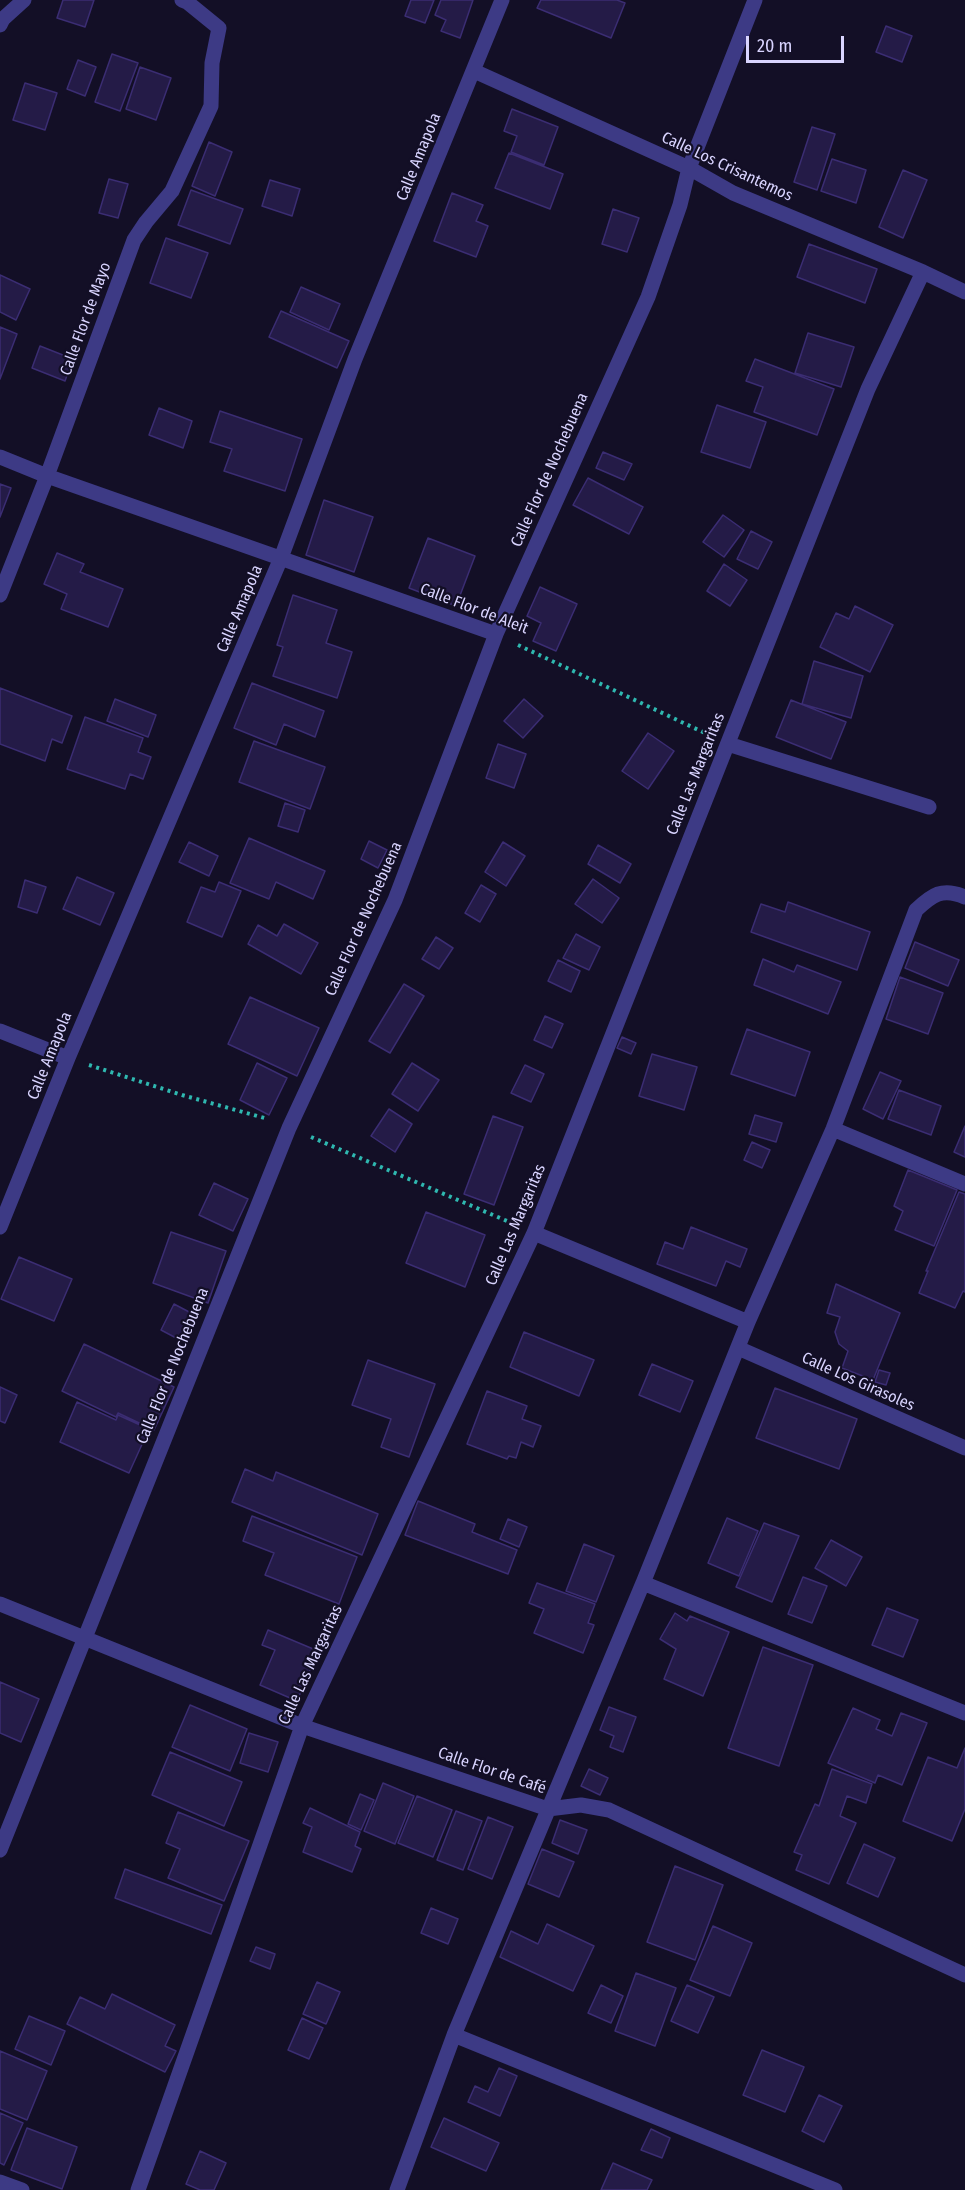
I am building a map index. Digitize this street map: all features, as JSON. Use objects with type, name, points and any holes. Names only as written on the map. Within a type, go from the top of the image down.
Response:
[{"type":"street","points":[[2,22],[24,0]]},
{"type":"street","name":"Calle Flor de Mayo","points":[[0,595],[47,476],[134,240],[172,191],[211,106],[212,63],[219,28],[182,0]]},
{"type":"street","name":"Calle Amapola","points":[[0,1227],[68,1058],[281,558],[355,359],[502,0]]},
{"type":"street","name":"Calle Flor de Nochebuena","points":[[0,1850],[289,1128],[395,900],[496,634],[648,297],[680,206],[688,168],[755,0]]},
{"type":"street","name":"Calle Los Crisantemos","points":[[474,70],[688,168],[734,193],[923,272],[965,292]]},
{"type":"street","name":"Calle Las Margaritas","points":[[138,2190],[302,1726],[534,1233],[868,389],[923,272]]},
{"type":"street","name":"Calle Flor de Aleit","points":[[0,457],[47,476],[496,634]]},
{"type":"street","points":[[728,744],[929,807]]},
{"type":"street","points":[[397,2190],[454,2035],[643,1584],[748,1322],[834,1129],[916,910],[931,896],[954,892],[965,897]]},
{"type":"street","points":[[0,1031],[68,1058]]},
{"type":"street","points":[[834,1129],[965,1184]]},
{"type":"street","points":[[534,1233],[748,1322]]},
{"type":"street","name":"Calle Los Girasoles","points":[[738,1348],[965,1448]]},
{"type":"street","points":[[643,1584],[965,1713]]},
{"type":"street","name":"Calle Flor de Café","points":[[0,1604],[302,1726],[548,1809],[581,1805],[609,1810],[965,1975]]},
{"type":"street","points":[[454,2035],[835,2190]]},
{"type":"street","points":[[0,2182],[22,2190]]},
{"type":"path","name":"Calle Flor de Aleit","points":[[496,634],[728,744]]},
{"type":"building","points":[[63,0],[94,0],[85,27],[57,18]]},
{"type":"building","points":[[411,0],[434,0],[425,23],[405,16]]},
{"type":"building","points":[[441,0],[473,0],[460,38],[441,31],[446,20],[435,15]]},
{"type":"building","points":[[541,0],[617,0],[625,3],[611,38],[537,8]]},
{"type":"building","points":[[886,26],[912,36],[902,62],[876,52]]},
{"type":"building","points":[[112,54],[138,63],[120,111],[95,102]]},
{"type":"building","points":[[78,60],[96,67],[85,96],[67,89]]},
{"type":"building","points":[[140,67],[171,78],[156,120],[126,109]]},
{"type":"building","points":[[25,83],[57,93],[45,130],[13,120]]},
{"type":"building","points":[[512,109],[558,127],[544,165],[511,152],[517,136],[504,131]]},
{"type":"building","points":[[812,127],[835,134],[817,190],[794,182]]},
{"type":"building","points":[[209,142],[232,152],[215,196],[192,186]]},
{"type":"building","points":[[509,153],[563,174],[550,209],[495,188]]},
{"type":"building","points":[[832,159],[866,170],[856,203],[821,191]]},
{"type":"building","points":[[903,170],[927,180],[903,238],[879,227]]},
{"type":"building","points":[[109,179],[128,184],[118,218],[99,213]]},
{"type":"building","points":[[270,180],[300,189],[292,216],[262,206]]},
{"type":"building","points":[[191,190],[243,209],[230,244],[178,225]]},
{"type":"building","points":[[452,193],[483,205],[476,221],[488,226],[476,257],[434,241]]},
{"type":"building","points":[[613,209],[639,218],[627,252],[602,244]]},
{"type":"building","points":[[166,238],[208,253],[191,298],[150,283]]},
{"type":"building","points":[[809,244],[877,269],[865,303],[797,277]]},
{"type":"building","points":[[0,275],[30,289],[16,320],[0,312]]},
{"type":"building","points":[[301,287],[340,304],[329,330],[290,312]]},
{"type":"building","points":[[281,311],[349,341],[337,368],[269,337]]},
{"type":"building","points":[[0,327],[17,334],[0,379]]},
{"type":"building","points":[[808,333],[854,347],[841,387],[795,373]]},
{"type":"building","points":[[40,346],[73,359],[65,381],[32,368]]},
{"type":"building","points":[[755,359],[834,389],[817,435],[754,412],[763,387],[746,381]]},
{"type":"building","points":[[717,405],[766,422],[750,468],[701,452]]},
{"type":"building","points":[[159,408],[192,421],[183,448],[149,435]]},
{"type":"building","points":[[220,411],[302,439],[285,491],[224,471],[232,449],[210,442]]},
{"type":"building","points":[[603,452],[632,464],[624,480],[596,468]]},
{"type":"building","points":[[588,478],[643,507],[629,534],[573,505]]},
{"type":"building","points":[[0,484],[11,488],[0,517]]},
{"type":"building","points":[[324,500],[373,517],[354,572],[306,555]]},
{"type":"building","points":[[723,515],[744,530],[724,557],[703,542]]},
{"type":"building","points":[[751,531],[772,542],[758,569],[737,559]]},
{"type":"building","points":[[428,538],[475,556],[456,606],[409,588]]},
{"type":"building","points":[[57,553],[84,564],[80,572],[123,589],[108,627],[61,609],[67,594],[44,584]]},
{"type":"building","points":[[724,564],[747,580],[730,606],[707,591]]},
{"type":"building","points":[[540,587],[577,604],[556,651],[533,641],[541,623],[527,616]]},
{"type":"building","points":[[293,595],[337,610],[326,643],[352,652],[337,698],[273,676],[283,647],[277,645]]},
{"type":"building","points":[[855,606],[893,625],[870,672],[820,647],[836,613],[849,619]]},
{"type":"building","points":[[814,661],[863,676],[851,718],[802,704]]},
{"type":"building","points":[[252,683],[324,711],[315,737],[284,724],[276,745],[234,728]]},
{"type":"building","points":[[0,688],[72,716],[62,743],[52,739],[45,761],[0,744]]},
{"type":"building","points":[[115,699],[156,715],[148,737],[107,721]]},
{"type":"building","points":[[524,699],[543,716],[523,738],[504,721]]},
{"type":"building","points":[[791,700],[846,722],[831,759],[776,737]]},
{"type":"building","points":[[85,717],[143,738],[138,752],[151,757],[143,779],[130,774],[125,789],[67,769]]},
{"type":"building","points":[[648,733],[674,751],[648,789],[622,771]]},
{"type":"building","points":[[254,741],[325,767],[310,809],[239,782]]},
{"type":"building","points":[[498,744],[526,754],[514,788],[486,778]]},
{"type":"building","points":[[285,803],[305,810],[298,832],[278,826]]},
{"type":"building","points":[[249,838],[325,871],[313,899],[276,882],[269,899],[230,883]]},
{"type":"building","points":[[369,841],[387,850],[378,868],[361,859]]},
{"type":"building","points":[[189,842],[218,856],[209,876],[179,862]]},
{"type":"building","points":[[503,842],[525,856],[506,886],[485,872]]},
{"type":"building","points":[[598,845],[631,864],[620,883],[588,864]]},
{"type":"building","points":[[77,877],[114,893],[100,925],[63,909]]},
{"type":"building","points":[[593,879],[619,898],[602,923],[575,904]]},
{"type":"building","points":[[25,880],[46,887],[37,913],[18,907]]},
{"type":"building","points":[[219,882],[241,891],[222,937],[187,922],[201,887],[215,892]]},
{"type":"building","points":[[481,885],[496,894],[480,922],[465,913]]},
{"type":"building","points":[[788,902],[870,932],[857,970],[751,932],[761,904],[785,912]]},
{"type":"building","points":[[284,924],[318,943],[301,974],[248,944],[258,925],[277,936]]},
{"type":"building","points":[[576,934],[600,947],[589,970],[563,958]]},
{"type":"building","points":[[436,937],[453,948],[439,969],[422,959]]},
{"type":"building","points":[[915,942],[959,960],[948,986],[905,968]]},
{"type":"building","points":[[763,959],[794,972],[797,965],[841,982],[828,1014],[754,985]]},
{"type":"building","points":[[558,960],[580,971],[571,992],[548,981]]},
{"type":"building","points":[[900,977],[943,993],[928,1034],[886,1019]]},
{"type":"building","points":[[404,984],[424,996],[390,1053],[369,1041]]},
{"type":"building","points":[[250,997],[319,1028],[297,1076],[228,1044]]},
{"type":"building","points":[[545,1016],[563,1024],[552,1048],[534,1040]]},
{"type":"building","points":[[747,1029],[810,1052],[795,1096],[731,1074]]},
{"type":"building","points":[[622,1037],[636,1043],[631,1054],[617,1048]]},
{"type":"building","points":[[652,1054],[697,1067],[684,1110],[639,1096]]},
{"type":"building","points":[[257,1063],[287,1078],[269,1115],[240,1100]]},
{"type":"building","points":[[412,1063],[439,1080],[418,1111],[392,1094]]},
{"type":"building","points":[[525,1065],[544,1074],[531,1102],[511,1093]]},
{"type":"building","points":[[880,1072],[901,1081],[883,1119],[863,1109]]},
{"type":"building","points":[[899,1090],[941,1106],[931,1135],[888,1119]]},
{"type":"building","points":[[389,1109],[412,1124],[395,1152],[371,1136]]},
{"type":"building","points":[[755,1115],[782,1123],[776,1142],[749,1134]]},
{"type":"building","points":[[493,1116],[523,1127],[494,1205],[464,1194]]},
{"type":"building","points":[[965,1126],[965,1157],[954,1152]]},
{"type":"building","points":[[752,1142],[770,1150],[762,1168],[744,1160]]},
{"type":"building","points":[[908,1170],[957,1190],[934,1246],[895,1230],[903,1211],[894,1206]]},
{"type":"building","points":[[214,1183],[248,1199],[233,1231],[199,1215]]},
{"type":"building","points":[[959,1192],[965,1194],[965,1292],[963,1291],[955,1308],[919,1293]]},
{"type":"building","points":[[426,1212],[485,1235],[465,1287],[406,1263]]},
{"type":"building","points":[[691,1227],[747,1249],[740,1267],[726,1261],[716,1286],[657,1264],[665,1242],[683,1249]]},
{"type":"building","points":[[171,1232],[226,1251],[208,1303],[153,1283]]},
{"type":"building","points":[[19,1257],[72,1279],[54,1321],[1,1299]]},
{"type":"building","points":[[836,1284],[900,1313],[873,1380],[842,1368],[848,1351],[839,1344],[835,1332],[840,1317],[827,1313]]},
{"type":"building","points":[[174,1304],[193,1314],[180,1340],[161,1330]]},
{"type":"building","points":[[524,1332],[594,1360],[579,1396],[510,1367]]},
{"type":"building","points":[[84,1344],[174,1387],[154,1430],[118,1413],[116,1417],[62,1391]]},
{"type":"building","points":[[368,1360],[435,1384],[409,1457],[381,1447],[391,1419],[352,1405]]},
{"type":"building","points":[[652,1364],[693,1381],[680,1412],[639,1395]]},
{"type":"building","points":[[879,1370],[890,1373],[886,1385],[875,1382]]},
{"type":"building","points":[[0,1387],[17,1395],[5,1423],[0,1421]]},
{"type":"building","points":[[775,1388],[857,1419],[839,1469],[756,1438]]},
{"type":"building","points":[[487,1391],[527,1406],[522,1419],[541,1426],[533,1447],[521,1442],[516,1458],[509,1456],[507,1459],[467,1444]]},
{"type":"building","points":[[77,1402],[116,1420],[118,1415],[149,1429],[129,1473],[60,1442]]},
{"type":"building","points":[[245,1469],[273,1481],[276,1472],[378,1514],[362,1555],[232,1502]]},
{"type":"building","points":[[418,1501],[475,1524],[472,1532],[517,1550],[508,1574],[405,1535]]},
{"type":"building","points":[[252,1516],[357,1557],[339,1604],[265,1575],[274,1553],[243,1541]]},
{"type":"building","points":[[727,1518],[758,1531],[739,1576],[708,1563]]},
{"type":"building","points":[[508,1519],[527,1527],[519,1547],[500,1539]]},
{"type":"building","points":[[764,1523],[799,1536],[772,1602],[736,1587]]},
{"type":"building","points":[[831,1540],[862,1557],[846,1586],[815,1568]]},
{"type":"building","points":[[584,1544],[614,1556],[596,1602],[566,1591]]},
{"type":"building","points":[[803,1577],[827,1586],[812,1623],[788,1614]]},
{"type":"building","points":[[537,1583],[595,1604],[588,1623],[594,1625],[583,1653],[534,1633],[544,1609],[529,1603]]},
{"type":"building","points":[[887,1608],[918,1620],[903,1657],[872,1645]]},
{"type":"building","points":[[675,1613],[687,1621],[690,1616],[729,1632],[703,1696],[664,1679],[676,1649],[660,1639]]},
{"type":"building","points":[[268,1630],[318,1651],[297,1701],[260,1685],[275,1650],[262,1645]]},
{"type":"building","points":[[763,1647],[813,1665],[779,1766],[728,1748]]},
{"type":"building","points":[[0,1682],[39,1699],[21,1742],[0,1733]]},
{"type":"building","points":[[190,1705],[247,1729],[230,1771],[172,1747]]},
{"type":"building","points":[[609,1707],[636,1717],[623,1752],[610,1747],[614,1736],[600,1730]]},
{"type":"building","points":[[853,1708],[880,1720],[876,1729],[892,1736],[901,1713],[927,1723],[902,1785],[878,1775],[875,1783],[828,1763]]},
{"type":"building","points":[[249,1733],[278,1742],[268,1772],[240,1763]]},
{"type":"building","points":[[965,1748],[965,1809],[952,1841],[903,1821],[928,1757],[957,1768]]},
{"type":"building","points":[[170,1752],[242,1782],[224,1826],[152,1795]]},
{"type":"building","points":[[589,1769],[608,1778],[600,1795],[581,1786]]},
{"type":"building","points":[[832,1769],[872,1784],[866,1803],[847,1796],[840,1816],[856,1823],[829,1884],[796,1870],[802,1855],[794,1852],[815,1804],[819,1806]]},
{"type":"building","points":[[383,1783],[414,1796],[395,1844],[364,1831]]},
{"type":"building","points":[[360,1794],[374,1800],[361,1830],[348,1824]]},
{"type":"building","points":[[417,1796],[452,1810],[433,1857],[398,1843]]},
{"type":"building","points":[[310,1808],[360,1832],[355,1846],[361,1849],[352,1872],[303,1852],[312,1827],[303,1823]]},
{"type":"building","points":[[456,1811],[482,1821],[463,1870],[437,1860]]},
{"type":"building","points":[[178,1812],[249,1841],[224,1901],[168,1878],[180,1849],[166,1843]]},
{"type":"building","points":[[488,1817],[513,1827],[492,1879],[468,1869]]},
{"type":"building","points":[[560,1820],[587,1830],[578,1854],[552,1843]]},
{"type":"building","points":[[864,1844],[895,1858],[878,1897],[847,1883]]},
{"type":"building","points":[[542,1849],[574,1862],[559,1897],[528,1884]]},
{"type":"building","points":[[675,1866],[723,1885],[695,1960],[647,1942]]},
{"type":"building","points":[[125,1869],[222,1905],[211,1934],[115,1898]]},
{"type":"building","points":[[431,1908],[458,1919],[448,1944],[421,1933]]},
{"type":"building","points":[[547,1924],[594,1946],[573,1991],[500,1957],[511,1931],[538,1944]]},
{"type":"building","points":[[713,1926],[752,1943],[730,1996],[690,1980]]},
{"type":"building","points":[[256,1947],[275,1954],[270,1969],[250,1961]]},
{"type":"building","points":[[636,1973],[676,1988],[655,2046],[615,2031]]},
{"type":"building","points":[[317,1982],[340,1992],[326,2024],[303,2014]]},
{"type":"building","points":[[601,1985],[623,1996],[611,2023],[588,2013]]},
{"type":"building","points":[[687,1985],[714,1997],[698,2033],[671,2021]]},
{"type":"building","points":[[112,1994],[175,2025],[165,2046],[176,2051],[165,2072],[67,2024],[80,1997],[105,2009]]},
{"type":"building","points":[[29,2016],[65,2031],[51,2065],[15,2049]]},
{"type":"building","points":[[302,2018],[323,2028],[309,2059],[288,2050]]},
{"type":"building","points":[[762,2050],[804,2067],[785,2112],[743,2095]]},
{"type":"building","points":[[0,2051],[47,2071],[27,2120],[0,2109]]},
{"type":"building","points":[[499,2068],[517,2076],[500,2116],[468,2102],[475,2086],[488,2092]]},
{"type":"building","points":[[819,2095],[842,2106],[824,2142],[802,2131]]},
{"type":"building","points":[[0,2113],[23,2123],[4,2165],[0,2163]]},
{"type":"building","points":[[444,2118],[499,2143],[486,2171],[431,2147]]},
{"type":"building","points":[[27,2128],[77,2147],[62,2189],[11,2170]]},
{"type":"building","points":[[651,2129],[670,2138],[662,2158],[641,2150]]},
{"type":"building","points":[[200,2151],[226,2163],[214,2190],[200,2190],[186,2184]]},
{"type":"building","points":[[613,2163],[652,2180],[647,2190],[601,2190]]}]
